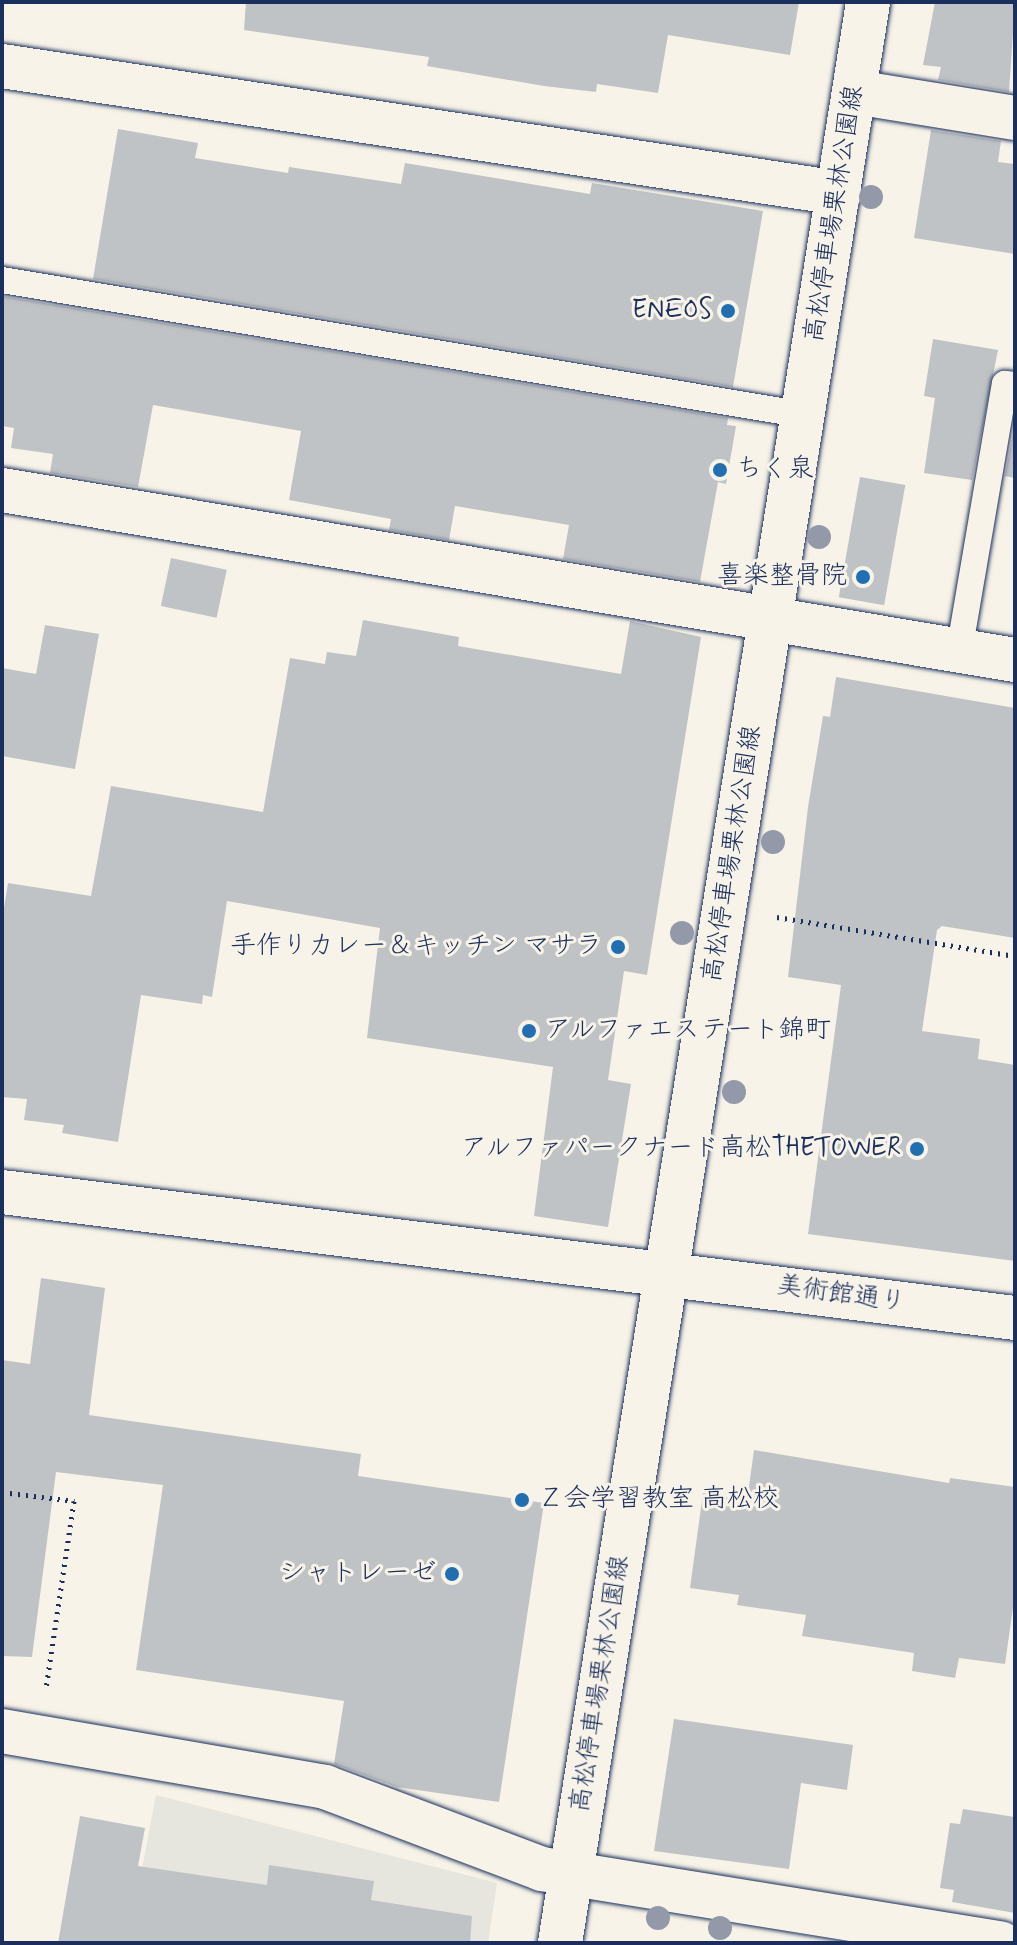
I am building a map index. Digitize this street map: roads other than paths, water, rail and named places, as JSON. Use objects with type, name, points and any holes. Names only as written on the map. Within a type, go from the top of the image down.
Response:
[{"type":"street","name":"高松停車場栗林公園線","points":[[560,1943],[868,2]]},
{"type":"street","points":[[2,66],[839,193]]},
{"type":"street","points":[[855,92],[1015,118]]},
{"type":"street","points":[[2,490],[1015,660]]},
{"type":"street","name":"美術館通り","points":[[2,1192],[666,1277],[748,1282],[1015,1318]]},
{"type":"street","points":[[20,1734],[325,1787],[518,1863],[571,1875],[992,1942]]},
{"type":"lane","points":[[2,280],[804,415]]},
{"type":"lane","points":[[959,652],[1005,384],[1015,385]]},
{"type":"place","name":"ENEOS","points":[[728,311]]},
{"type":"place","name":"ちく泉","points":[[720,470]]},
{"type":"place","name":"喜楽整骨院","points":[[863,577]]},
{"type":"place","name":"手作りカレー＆キッチン マサラ","points":[[618,947]]},
{"type":"place","name":"アルファエステート錦町","points":[[529,1031]]},
{"type":"place","name":"アルファパークナード高松THETOWER","points":[[917,1149]]},
{"type":"place","name":"Ｚ会学習教室 高松校","points":[[522,1500]]},
{"type":"place","name":"シャトレーゼ","points":[[452,1574]]}]
